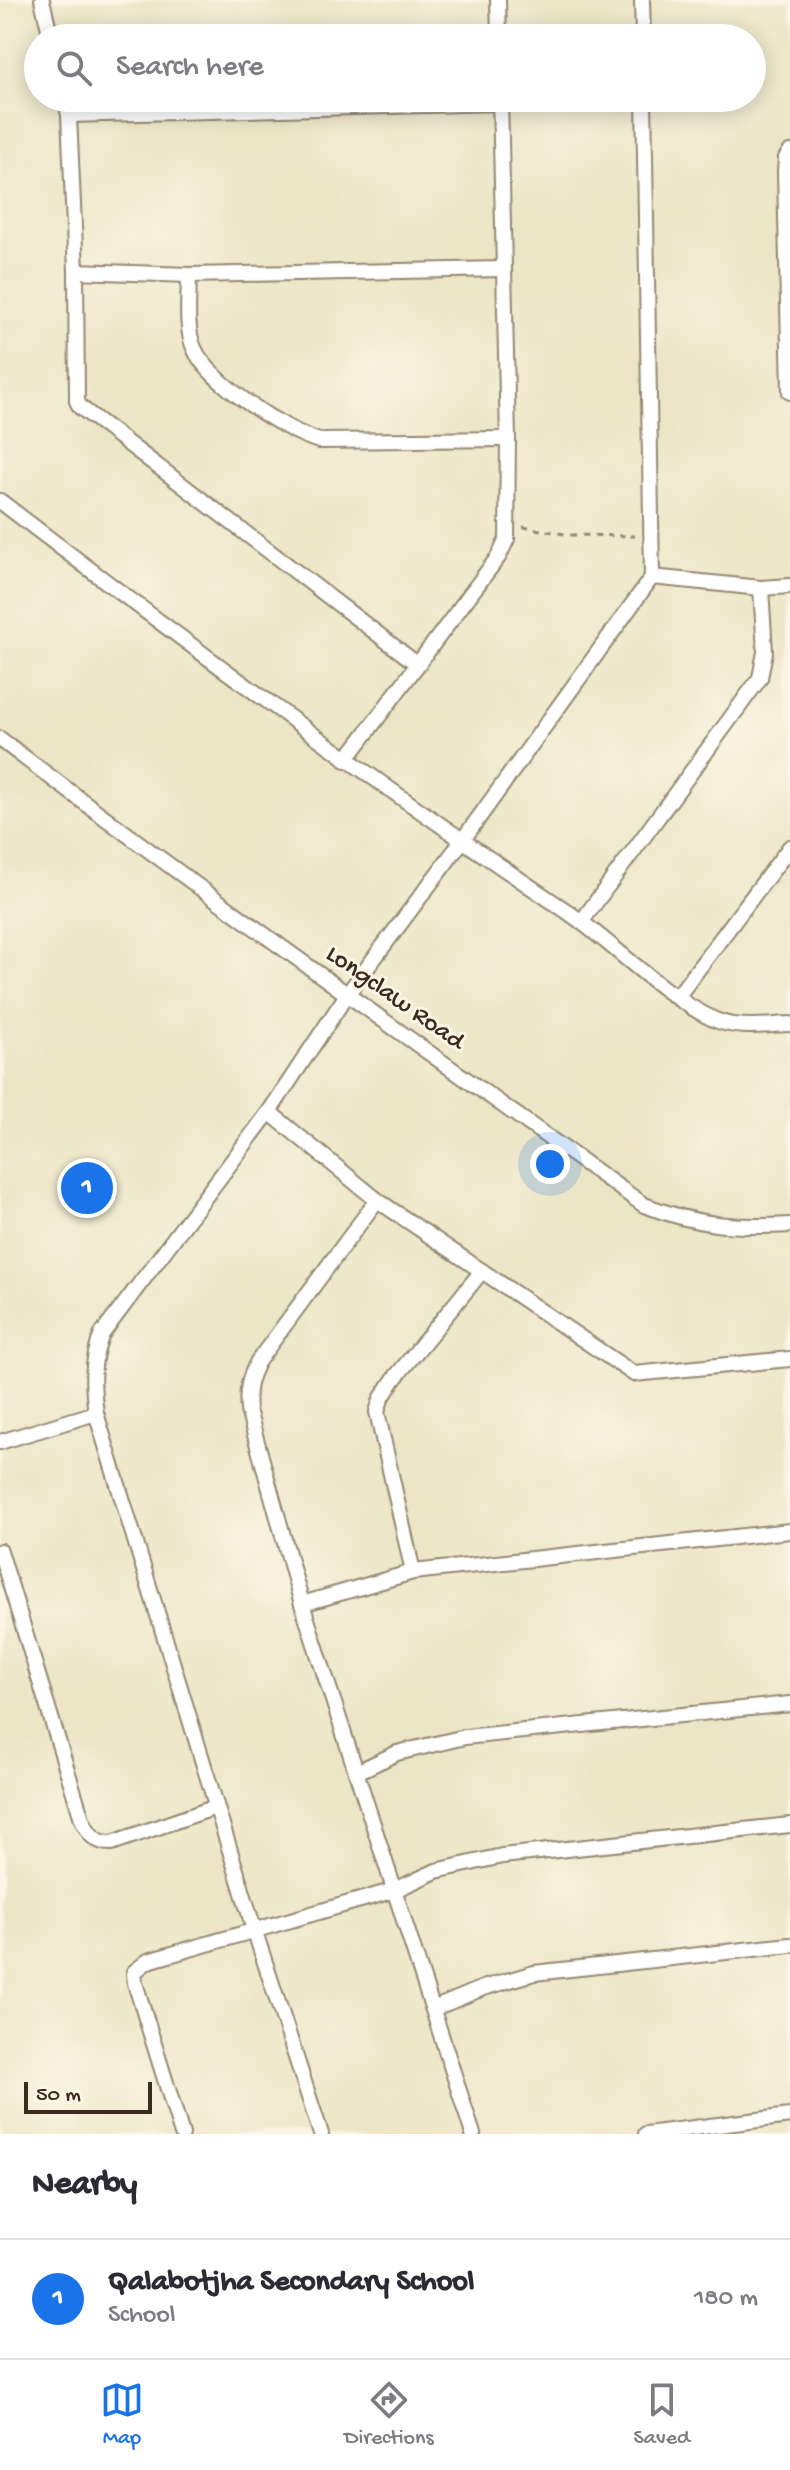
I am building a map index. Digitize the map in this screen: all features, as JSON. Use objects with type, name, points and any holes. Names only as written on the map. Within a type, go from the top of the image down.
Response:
[{"type":"street","points":[[42,0],[48,24]]},
{"type":"street","points":[[498,0],[499,24]]},
{"type":"street","points":[[642,0],[643,24]]},
{"type":"street","points":[[68,112],[76,271],[77,401],[80,407],[417,664]]},
{"type":"street","points":[[69,115],[155,112]]},
{"type":"street","points":[[346,760],[499,556],[507,539],[508,439],[500,112]]},
{"type":"street","points":[[321,2134],[254,1929],[96,1413],[92,1374],[94,1352],[102,1334],[269,1112],[346,996],[652,577],[644,112]]},
{"type":"street","points":[[790,152],[786,158],[785,172],[790,392]]},
{"type":"street","points":[[76,271],[189,275],[503,269]]},
{"type":"street","points":[[189,275],[191,336],[200,359],[224,385],[291,431],[320,441],[508,439]]},
{"type":"street","points":[[0,501],[178,638],[346,760],[582,921],[677,997],[714,1020],[731,1025],[790,1024]]},
{"type":"street","points":[[652,577],[761,588],[790,586]]},
{"type":"street","points":[[582,921],[760,678],[765,652],[761,588]]},
{"type":"street","name":"Longclaw Road","points":[[0,739],[168,867],[346,996],[644,1205],[697,1223],[740,1228],[790,1225]]},
{"type":"street","points":[[677,997],[790,847]]},
{"type":"street","points":[[269,1112],[377,1200],[634,1374],[790,1359]]},
{"type":"street","points":[[377,1200],[258,1361],[247,1384],[248,1410],[302,1604],[473,2134]]},
{"type":"street","points":[[413,1572],[377,1412],[394,1379],[482,1271]]},
{"type":"street","points":[[0,1442],[96,1413]]},
{"type":"street","points":[[302,1604],[413,1572],[790,1531]]},
{"type":"street","points":[[0,1551],[82,1819],[91,1836],[99,1842],[112,1843],[216,1807]]},
{"type":"street","points":[[357,1772],[397,1753],[465,1737],[790,1704]]},
{"type":"street","points":[[182,2134],[135,1983],[134,1972],[148,1961],[395,1890],[436,1871],[502,1856],[790,1825]]},
{"type":"street","points":[[433,2009],[483,1988],[534,1973],[790,1945]]},
{"type":"street","points":[[646,2134],[790,2116]]},
{"type":"path","points":[[507,525],[571,535],[651,537]]},
{"type":"place","name":"Qalabotjha Secondary School","points":[[87,1188]]}]
